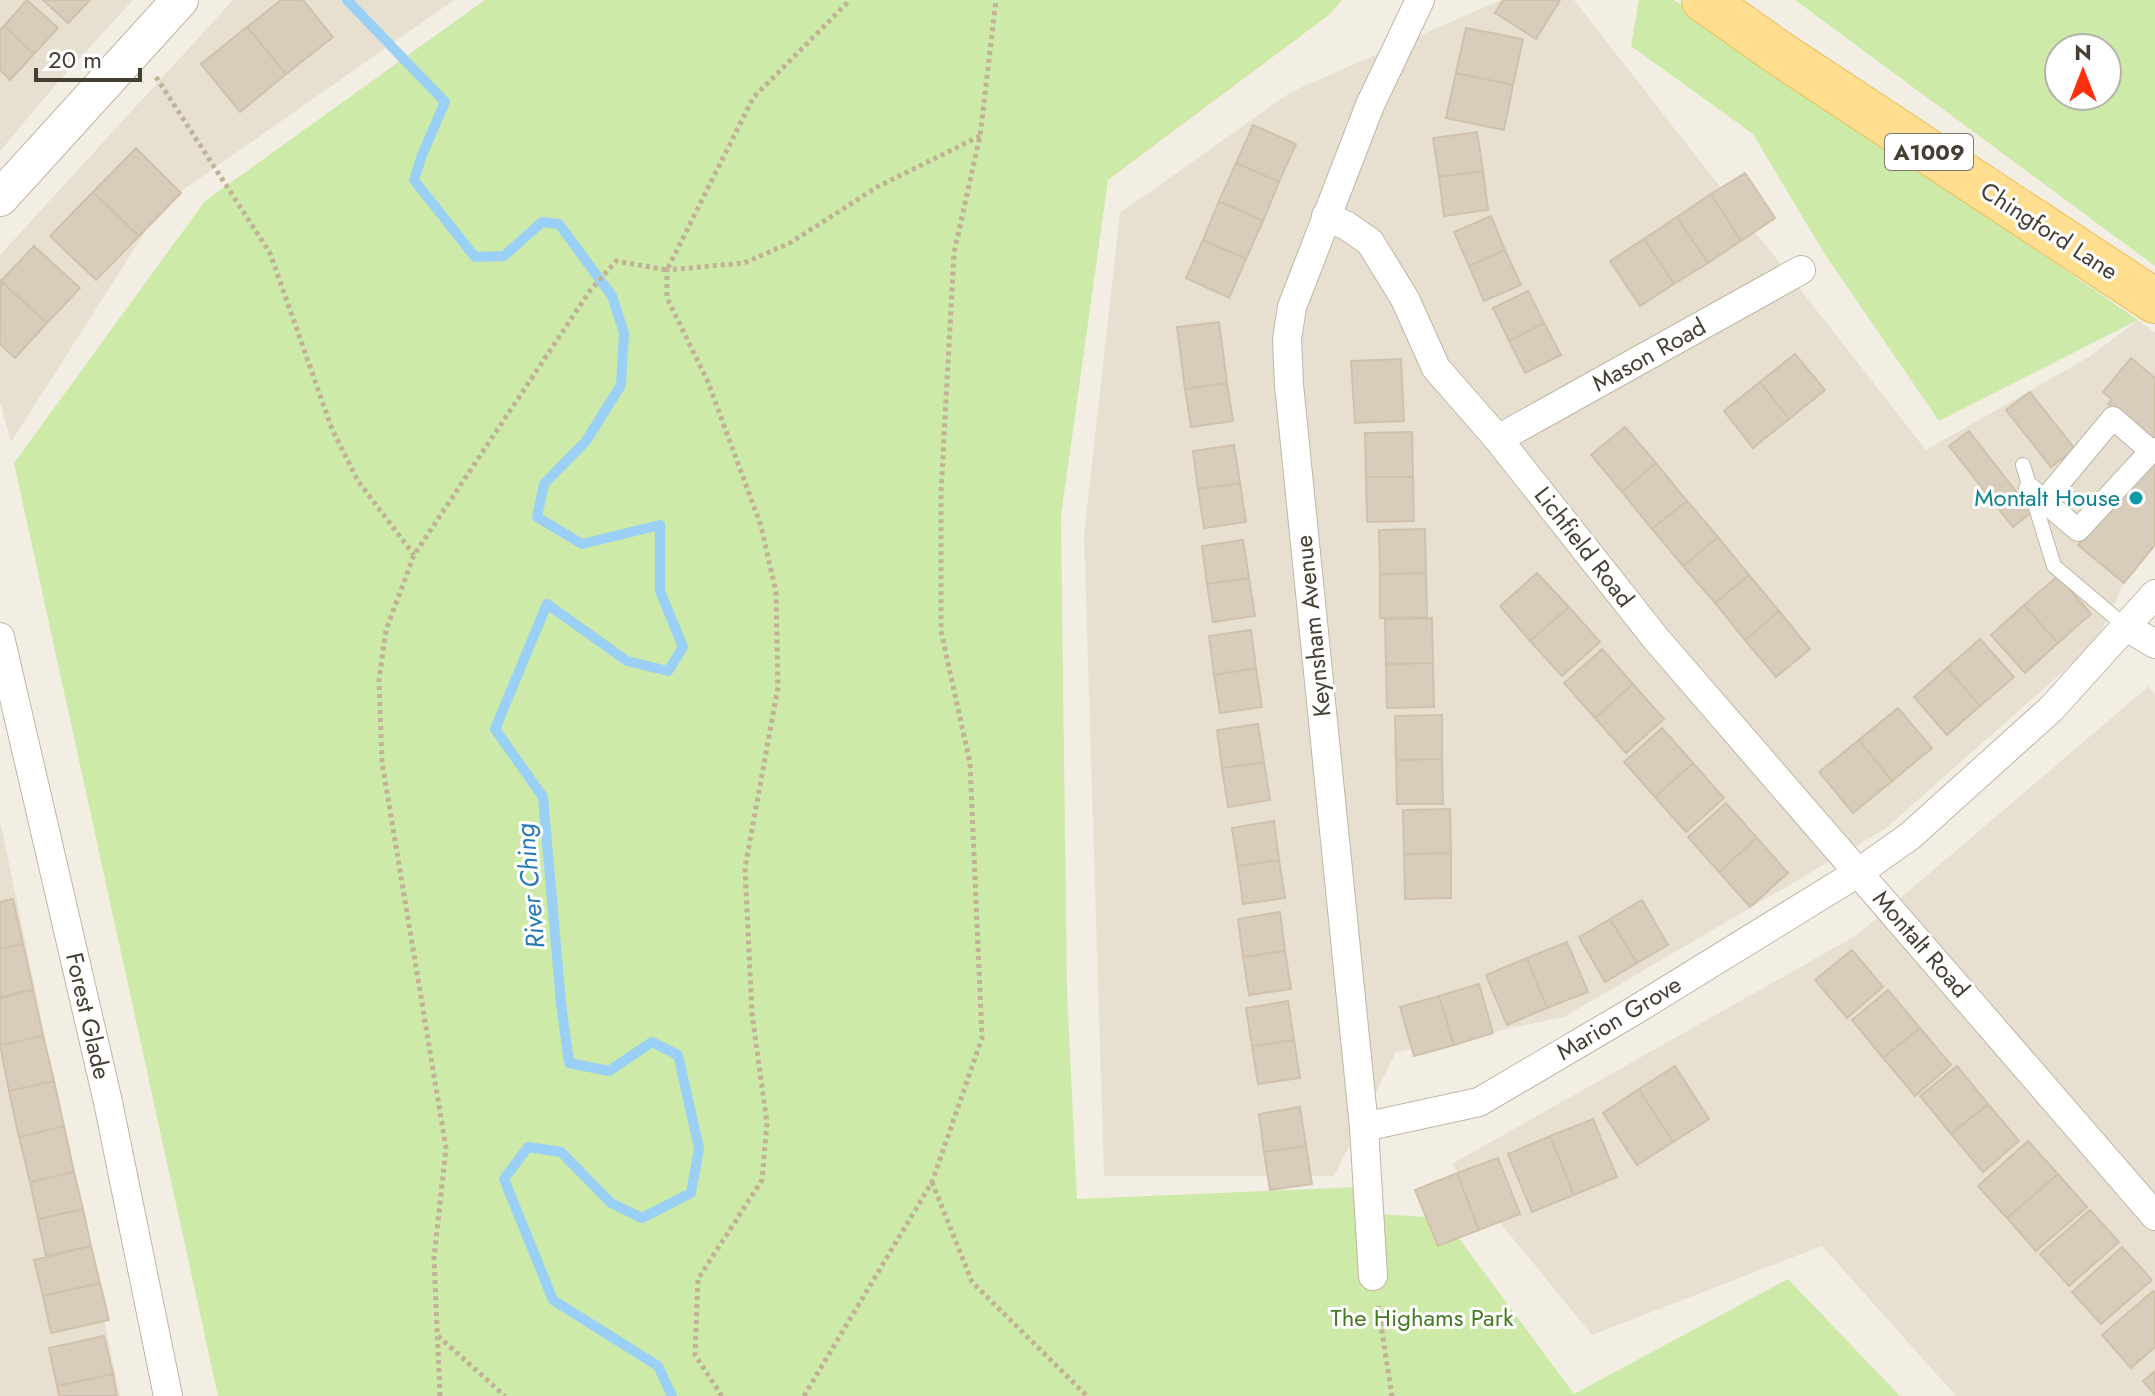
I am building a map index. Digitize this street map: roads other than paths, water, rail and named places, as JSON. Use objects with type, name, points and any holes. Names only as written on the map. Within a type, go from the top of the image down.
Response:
[{"type":"main road","name":"Chingford Lane","points":[[1704,0],[1779,53],[2155,301]]},
{"type":"street","points":[[0,198],[180,0]]},
{"type":"street","name":"Keynsham Avenue","points":[[1373,1276],[1364,1127],[1289,385],[1287,339],[1292,307],[1326,216],[1370,105],[1420,0]]},
{"type":"street","name":"Lichfield Road","points":[[1326,216],[1370,242],[1405,299],[1436,368],[1498,439],[1657,640],[1859,872]]},
{"type":"street","name":"Mason Road","points":[[1498,439],[1801,270]]},
{"type":"street","points":[[2113,418],[2153,450],[2078,530],[2037,495],[2113,418]]},
{"type":"street","name":"Montalt Road","points":[[2155,594],[2052,708],[1910,836],[1859,872],[2155,1216]]},
{"type":"street","points":[[2125,626],[2155,644]]},
{"type":"street","name":"Forest Glade","points":[[0,637],[108,1102],[168,1396]]},
{"type":"street","name":"Marion Grove","points":[[1364,1127],[1479,1102],[1859,872]]},
{"type":"lane","points":[[2023,465],[2037,495],[2054,566],[2125,626]]},
{"type":"waterway","name":"River Ching","points":[[347,0],[445,102],[414,180],[475,257],[504,256],[542,222],[559,224],[612,296],[624,333],[621,385],[586,441],[544,484],[537,517],[582,544],[660,525],[660,591],[683,647],[668,671],[627,661],[547,604],[495,729],[543,797],[569,1063],[609,1071],[652,1042],[678,1055],[699,1148],[691,1193],[642,1218],[611,1203],[561,1152],[528,1147],[504,1179],[553,1300],[658,1366],[672,1396]]},
{"type":"place","name":"Montalt House","points":[[2136,498]]},
{"type":"park label","name":"The Highams Park","points":[[1422,1318]]}]
